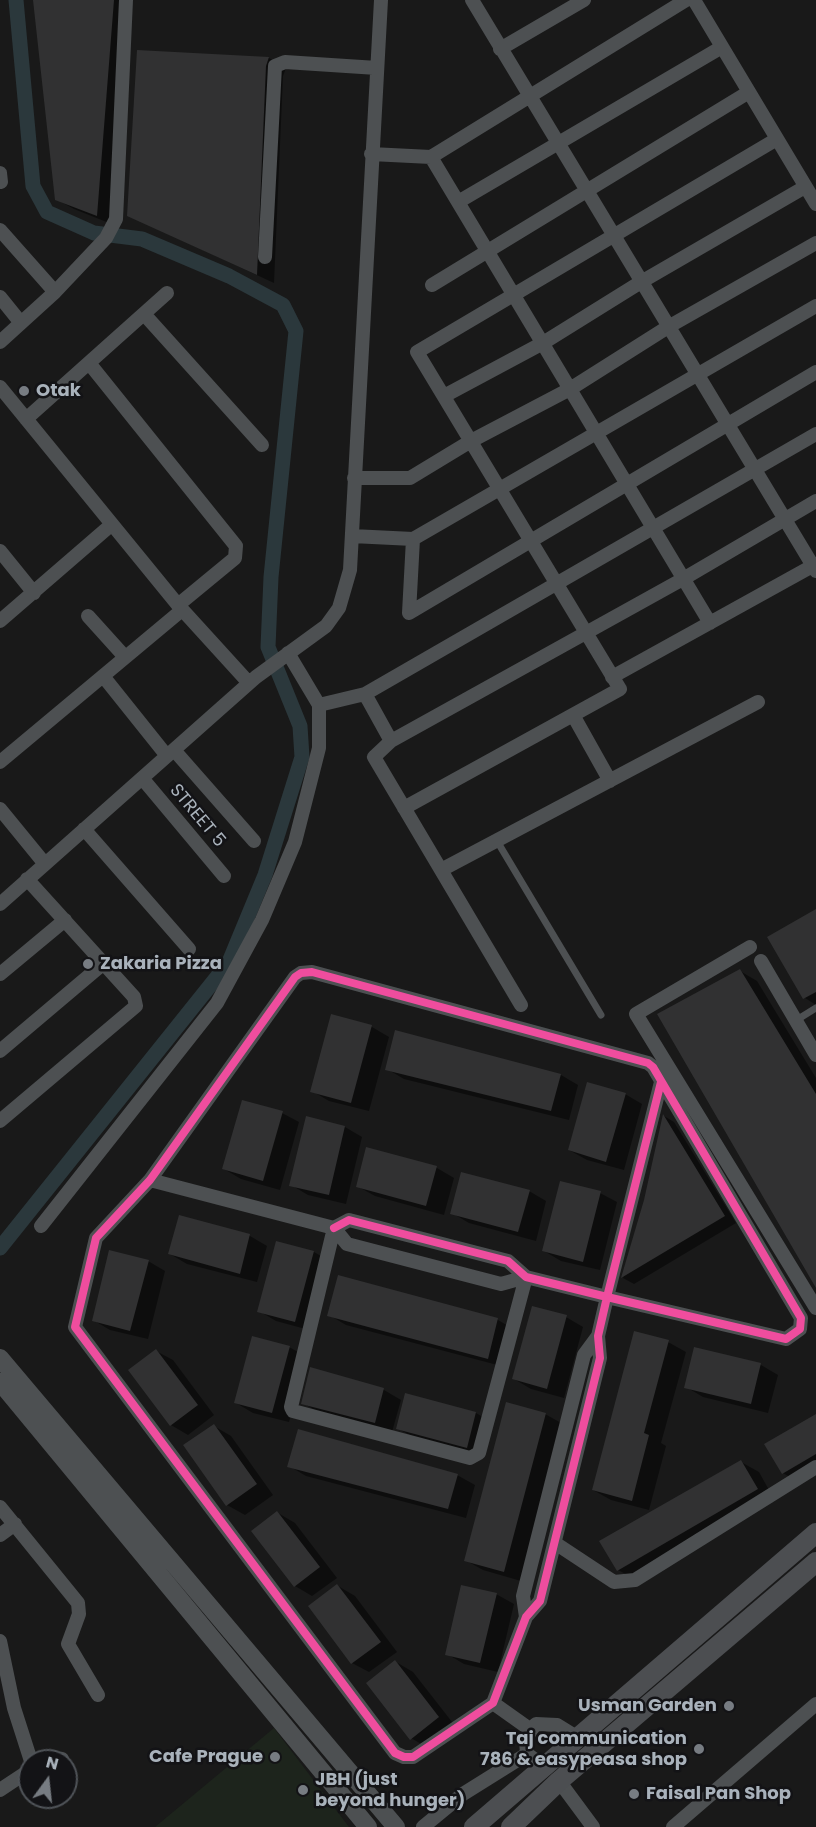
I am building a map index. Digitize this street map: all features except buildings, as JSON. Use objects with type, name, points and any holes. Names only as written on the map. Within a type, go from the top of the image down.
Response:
[{"type":"main road","points":[[512,1827],[578,1738],[816,1533]]},
{"type":"main road","points":[[474,1827],[552,1774],[816,1562]]},
{"type":"street","points":[[0,342],[56,292],[109,233],[116,219],[126,0]]},
{"type":"street","points":[[0,904],[253,680],[326,626],[339,608],[350,570],[381,0]]},
{"type":"street","points":[[500,49],[584,0]]},
{"type":"street","points":[[371,154],[431,157],[687,0]]},
{"type":"street","points":[[694,0],[816,204]]},
{"type":"street","points":[[475,1],[500,49],[557,144],[815,567],[612,677]]},
{"type":"street","points":[[458,202],[722,47]]},
{"type":"street","points":[[265,257],[275,66],[285,62],[377,68]]},
{"type":"street","points":[[432,285],[749,92]]},
{"type":"street","points":[[404,808],[620,689],[417,352],[777,139]]},
{"type":"street","points":[[431,157],[710,623]]},
{"type":"street","points":[[0,173],[1,182]]},
{"type":"street","points":[[444,396],[543,343],[641,282],[805,186]]},
{"type":"street","points":[[0,230],[56,292]]},
{"type":"street","points":[[354,478],[410,478],[471,441],[570,388],[668,327],[816,243]]},
{"type":"street","points":[[26,419],[167,293]]},
{"type":"street","points":[[0,297],[21,323]]},
{"type":"street","points":[[352,536],[413,540],[816,306]]},
{"type":"street","points":[[144,314],[262,445]]},
{"type":"street","points":[[0,762],[104,676],[236,556],[236,546],[89,363]]},
{"type":"street","points":[[413,540],[409,613],[530,539],[816,372]]},
{"type":"street","points":[[0,387],[180,607],[253,680]]},
{"type":"street","points":[[319,705],[365,694],[816,434]]},
{"type":"street","points":[[522,1005],[374,757],[391,741],[683,579],[816,501]]},
{"type":"street","points":[[0,621],[111,525]]},
{"type":"street","points":[[0,551],[34,592]]},
{"type":"street","points":[[88,616],[125,657]]},
{"type":"street","points":[[40,1226],[216,1003],[262,920],[295,842],[319,747],[319,705],[284,655]]},
{"type":"street","points":[[104,676],[171,753],[254,841]]},
{"type":"street","points":[[365,694],[391,741]]},
{"type":"street","points":[[441,870],[758,702]]},
{"type":"street","points":[[573,716],[610,781]]},
{"type":"street","name":"STREET 5","points":[[142,778],[224,876]]},
{"type":"street","points":[[0,809],[45,864]]},
{"type":"street","points":[[84,829],[189,949]]},
{"type":"street","points":[[0,1121],[134,1009],[136,1002],[104,963],[27,879]]},
{"type":"street","points":[[0,974],[65,920]]},
{"type":"street","points":[[750,947],[636,1014],[816,1308]]},
{"type":"street","points":[[761,961],[816,1055]]},
{"type":"street","points":[[0,1052],[104,963]]},
{"type":"street","points":[[526,1277],[479,1453],[470,1458],[293,1411],[291,1407],[334,1228],[349,1220],[508,1261],[526,1277],[607,1297],[786,1339],[800,1329],[801,1318],[661,1082],[648,1063],[312,972],[301,973],[295,977],[150,1180],[96,1238],[75,1318],[78,1333],[396,1753],[404,1757],[413,1757],[493,1703],[526,1617],[540,1601],[600,1358],[598,1335],[607,1297],[661,1082]]},
{"type":"street","points":[[150,1180],[334,1228],[347,1244],[423,1264],[501,1284],[526,1277]]},
{"type":"street","points":[[423,1264],[429,1240]]},
{"type":"street","points":[[526,1617],[523,1596],[584,1354],[598,1335]]},
{"type":"street","points":[[0,1358],[396,1827]]},
{"type":"street","points":[[0,1382],[368,1827]]},
{"type":"street","points":[[555,1543],[614,1582],[635,1580],[816,1467]]},
{"type":"street","points":[[0,1507],[78,1603],[79,1614],[68,1644],[98,1695]]},
{"type":"street","points":[[0,1535],[15,1524]]},
{"type":"street","points":[[0,1641],[14,1708],[27,1749]]},
{"type":"street","points":[[493,1703],[531,1730]]},
{"type":"street","points":[[673,1827],[816,1704]]},
{"type":"street","points":[[578,1738],[557,1725],[536,1724],[526,1740],[527,1754],[552,1774],[593,1827]]},
{"type":"street","points":[[423,1827],[463,1794],[527,1754]]},
{"type":"street","points":[[0,1790],[18,1778]]},
{"type":"lane","points":[[497,841],[601,1015]]},
{"type":"lane","points":[[795,1021],[816,1008]]},
{"type":"shaded area","points":[[274,1728],[349,1827],[155,1827]]},
{"type":"waterway","points":[[0,1248],[229,962],[265,875],[302,757],[300,726],[268,647],[271,577],[296,331],[283,305],[229,276],[142,239],[94,233],[47,212],[33,186],[16,0]]},
{"type":"cycle path","points":[[334,1228],[349,1220],[508,1261],[526,1277],[607,1297],[786,1339],[800,1329],[801,1318],[653,1067],[648,1063],[312,972],[301,973],[295,977],[150,1180],[96,1238],[75,1327],[395,1753],[404,1757],[413,1757],[493,1703],[526,1617],[540,1601],[600,1358],[598,1336],[607,1297],[661,1082]]},
{"type":"place","name":"Otak","points":[[24,391]]},
{"type":"place","name":"Zakaria Pizza","points":[[88,964]]},
{"type":"place","name":"Usman Garden","points":[[729,1706]]},
{"type":"place","name":"Taj communication 786 & easypeasa shop","points":[[699,1749]]},
{"type":"place","name":"Cafe Prague","points":[[275,1757]]},
{"type":"place","name":"JBH (just beyond hunger)","points":[[303,1790]]},
{"type":"place","name":"Faisal Pan Shop","points":[[634,1794]]}]
